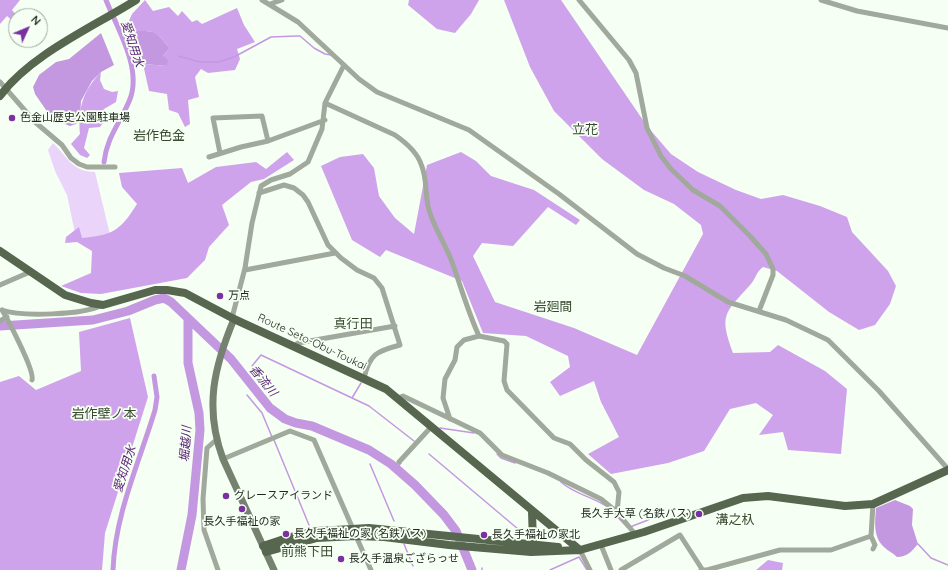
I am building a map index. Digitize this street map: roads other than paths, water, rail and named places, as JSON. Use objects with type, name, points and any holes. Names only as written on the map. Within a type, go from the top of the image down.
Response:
[{"type":"main road","points":[[0,96],[17,76],[53,50],[136,0]]},
{"type":"main road","points":[[0,251],[65,295],[103,305]]},
{"type":"main road","name":"Route Seto-Obu-Toukai","points":[[103,305],[155,290],[185,293],[234,319],[386,389],[580,550]]},
{"type":"main road","points":[[234,319],[219,362],[212,400],[216,440],[223,459],[274,570]]},
{"type":"main road","points":[[265,549],[370,528],[451,537],[470,542],[531,552],[580,550],[601,545],[748,498],[768,496],[845,506],[873,504],[948,470]]},
{"type":"main road","points":[[532,511],[533,544]]},
{"type":"main road","points":[[354,532],[457,546],[470,542],[533,544],[580,550]]},
{"type":"street","points":[[262,0],[298,22],[344,64],[359,80],[377,92],[468,130],[559,194],[637,254],[664,268],[685,276],[728,302],[786,320],[823,337],[835,345],[888,401],[948,470]]},
{"type":"street","points":[[270,4],[282,0]]},
{"type":"street","points":[[579,0],[629,60],[636,73],[647,128],[661,156],[671,169],[693,190],[720,206],[766,254],[773,269],[773,275],[759,311]]},
{"type":"street","points":[[821,0],[858,11],[948,28]]},
{"type":"street","points":[[234,319],[233,314],[245,270],[246,256],[261,186],[271,180],[290,174],[308,162],[325,120],[325,103],[344,64]]},
{"type":"street","points":[[0,82],[35,122],[62,145],[71,158],[79,164],[87,167],[115,167]]},
{"type":"street","points":[[325,103],[395,135],[404,141],[416,155],[421,163],[426,182],[428,206],[432,218],[452,262],[466,306],[478,336]]},
{"type":"street","points":[[220,153],[213,118],[262,116],[268,141]]},
{"type":"street","points":[[209,157],[268,141],[325,120]]},
{"type":"street","points":[[259,193],[284,185],[294,188],[308,202],[323,238],[335,253],[357,270],[374,278],[382,288],[400,345],[376,352],[371,360],[364,379]]},
{"type":"street","points":[[245,270],[335,253]]},
{"type":"street","points":[[0,285],[30,272]]},
{"type":"street","points":[[1,309],[13,314],[47,314],[84,311],[103,305]]},
{"type":"street","points":[[1,309],[7,318],[28,364],[33,377],[32,380]]},
{"type":"street","points":[[0,321],[7,318]]},
{"type":"street","points":[[294,346],[298,343],[395,326]]},
{"type":"street","points":[[450,419],[451,417],[443,398],[445,380],[455,360],[457,347],[464,340],[478,336],[500,339],[507,344],[504,381],[507,390],[554,438],[570,444],[586,460],[614,482],[619,492],[616,512]]},
{"type":"street","points":[[398,398],[403,396],[485,435],[502,455],[548,473],[601,499],[616,512],[635,534]]},
{"type":"street","points":[[399,462],[432,426]]},
{"type":"street","points":[[223,459],[290,431],[314,440],[371,570]]},
{"type":"street","points":[[216,440],[207,448],[203,517],[204,530],[218,570]]},
{"type":"street","points":[[873,504],[871,536],[874,545],[873,549]]},
{"type":"street","points":[[620,570],[680,535],[702,569],[708,570],[780,550],[831,550],[871,536]]},
{"type":"street","points":[[601,545],[611,570]]},
{"type":"street","points":[[580,550],[590,570]]},
{"type":"waterway","name":"愛知用水","points":[[104,162],[108,144],[130,99],[133,87],[133,74],[127,48],[106,0]]},
{"type":"waterway","points":[[178,56],[200,62],[218,62],[234,57],[271,37],[297,36],[300,36],[314,48],[325,54],[331,55]]},
{"type":"waterway","name":"香流川","points":[[0,326],[93,320],[128,311],[164,298],[171,302],[231,359],[270,408],[285,419],[312,426],[369,450],[391,464],[415,485],[444,515],[456,531],[472,570]]},
{"type":"waterway","name":"堀越川","points":[[181,570],[192,515],[200,430],[199,413],[188,363],[188,319]]},
{"type":"waterway","points":[[252,366],[261,355],[369,406],[414,441]]},
{"type":"waterway","name":"愛知用水","points":[[113,570],[118,529],[123,509],[155,410],[157,397],[154,376]]},
{"type":"waterway","points":[[352,398],[361,383]]},
{"type":"waterway","points":[[247,395],[262,413],[272,437]]},
{"type":"waterway","points":[[440,428],[474,433]]},
{"type":"waterway","points":[[274,440],[309,525]]},
{"type":"waterway","points":[[429,454],[518,529]]},
{"type":"waterway","points":[[497,454],[501,458],[515,463]]},
{"type":"waterway","name":"香流川","points":[[396,469],[401,463]]},
{"type":"waterway","points":[[370,464],[394,521]]},
{"type":"waterway","points":[[561,482],[571,489],[606,506]]},
{"type":"waterway","points":[[609,508],[627,527]]},
{"type":"waterway","points":[[630,527],[648,520],[662,510]]},
{"type":"waterway","points":[[404,544],[413,566]]},
{"type":"waterway","points":[[918,544],[931,558],[948,565]]},
{"type":"waterway","points":[[550,570],[579,557],[587,570]]},
{"type":"place","name":"色金山歴史公園駐車場","points":[[12,118]]},
{"type":"place","name":"万点","points":[[220,296]]},
{"type":"place","name":"グレースアイランド","points":[[226,496]]},
{"type":"place","name":"長久手福祉の家","points":[[242,509]]},
{"type":"place","name":"長久手大草 (名鉄バス)","points":[[699,514]]},
{"type":"place","name":"長久手福祉の家 (名鉄バス)","points":[[286,534]]},
{"type":"place","name":"長久手福祉の家北","points":[[484,535]]},
{"type":"place","name":"長久手温泉ござらっせ","points":[[341,559]]},
{"type":"district","name":"立花","points":[[585,130]]},
{"type":"district","name":"岩作色金","points":[[159,136]]},
{"type":"district","name":"岩廻間","points":[[553,307]]},
{"type":"district","name":"真行田","points":[[353,324]]},
{"type":"district","name":"岩作壁ノ本","points":[[104,414]]},
{"type":"district","name":"溝之杁","points":[[735,520]]},
{"type":"district","name":"前熊下田","points":[[307,552]]}]
